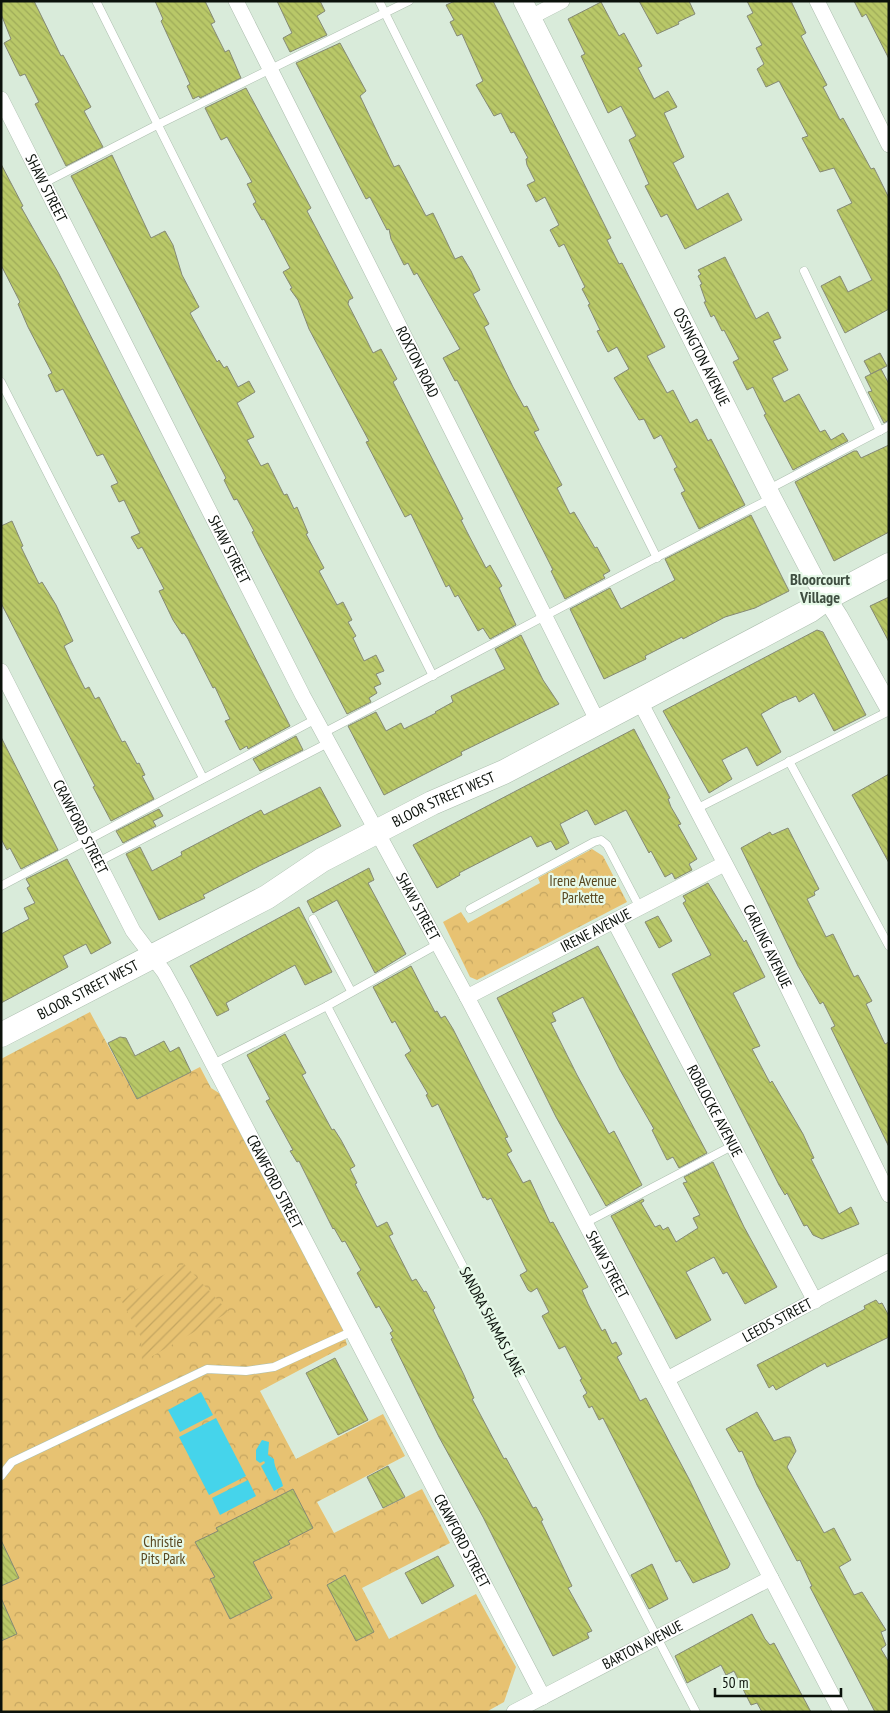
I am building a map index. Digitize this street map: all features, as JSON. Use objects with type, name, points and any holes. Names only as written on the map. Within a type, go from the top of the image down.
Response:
[{"type":"main road","name":"BLOOR STREET WEST","points":[[1,1035],[267,897],[322,860],[432,802],[504,772],[809,611],[827,598],[889,565]]},
{"type":"street","name":"ROXTON ROAD","points":[[236,1],[598,722]]},
{"type":"street","points":[[527,9],[562,1]]},
{"type":"street","points":[[817,1],[889,145]]},
{"type":"street","name":"OSSINGTON AVENUE","points":[[527,9],[770,494],[815,580],[887,698]]},
{"type":"street","name":"SHAW STREET","points":[[1,99],[316,719],[467,997],[841,1712]]},
{"type":"street","name":"CRAWFORD STREET","points":[[1,671],[133,931],[164,972],[543,1697]]},
{"type":"street","name":"CARLING AVENUE","points":[[639,700],[782,974],[889,1195]]},
{"type":"street","name":"IRENE AVENUE","points":[[467,997],[724,864]]},
{"type":"street","name":"ROBLOCKE AVENUE","points":[[614,921],[815,1301]]},
{"type":"street","name":"LEEDS STREET","points":[[667,1379],[888,1264]]},
{"type":"street","name":"BARTON AVENUE","points":[[514,1712],[771,1578]]},
{"type":"lane","points":[[96,1],[432,676]]},
{"type":"lane","points":[[379,1],[657,558]]},
{"type":"lane","points":[[44,183],[409,1]]},
{"type":"lane","points":[[804,271],[880,431]]},
{"type":"lane","points":[[1,382],[203,778]]},
{"type":"lane","points":[[98,862],[326,738],[544,614],[657,558],[889,426]]},
{"type":"lane","points":[[696,809],[789,761],[887,698]]},
{"type":"lane","points":[[1,886],[316,719]]},
{"type":"lane","points":[[789,761],[889,946]]},
{"type":"lane","points":[[470,909],[601,840],[607,845],[640,908]]},
{"type":"lane","points":[[313,919],[352,991]]},
{"type":"lane","points":[[213,1064],[327,1006],[438,944]]},
{"type":"lane","name":"SANDRA SHAMAS LANE","points":[[327,1006],[696,1712]]},
{"type":"lane","points":[[585,1222],[732,1146]]},
{"type":"lane","points":[[1,1476],[12,1462],[207,1369],[246,1371],[274,1367],[353,1331]]},
{"type":"green space","name":"Irene Avenue Parkette","points":[[592,849],[603,856],[627,902],[477,980],[470,977],[443,922],[461,912],[468,923],[540,883],[538,878]]},
{"type":"green space","name":"Christie Pits Park","points":[[90,1012],[137,1099],[200,1067],[211,1088],[219,1093],[342,1326],[347,1345],[260,1391],[296,1459],[383,1414],[405,1456],[317,1502],[334,1533],[422,1489],[450,1543],[362,1588],[389,1639],[476,1594],[516,1667],[504,1702],[486,1712],[1,1712],[1,1059]]},
{"type":"green space","points":[[184,1264],[229,1312],[142,1362],[141,1337],[120,1298]]},
{"type":"water","points":[[201,1392],[213,1415],[180,1432],[168,1410]]},
{"type":"water","points":[[216,1418],[246,1476],[209,1495],[179,1437]]},
{"type":"water","points":[[262,1440],[269,1442],[268,1455],[274,1459],[283,1486],[274,1491],[261,1466],[265,1463],[264,1461],[260,1463],[256,1460],[256,1450]]},
{"type":"water","points":[[248,1480],[256,1496],[220,1515],[212,1498]]},
{"type":"building","points":[[1,1],[34,1],[61,56],[63,55],[91,107],[84,111],[103,147],[66,166],[35,104],[39,102],[25,74],[20,76],[4,43],[11,39],[1,14]]},
{"type":"building","points":[[155,1],[205,1],[215,22],[211,24],[225,52],[229,50],[241,78],[200,98],[199,96],[193,99],[187,86],[190,84],[161,21],[163,19]]},
{"type":"building","points":[[277,1],[320,1],[325,11],[317,16],[327,35],[290,52],[283,38],[292,33]]},
{"type":"building","points":[[455,1],[493,1],[611,238],[607,240],[619,264],[622,263],[665,347],[647,356],[667,393],[673,390],[690,423],[697,419],[708,441],[711,439],[745,505],[699,529],[681,493],[685,491],[674,469],[677,467],[661,435],[654,439],[644,419],[639,420],[614,378],[629,369],[617,347],[608,352],[597,331],[600,330],[582,289],[585,287],[564,244],[559,247],[550,230],[559,225],[545,197],[536,202],[527,185],[535,181],[527,165],[526,159],[528,158],[514,132],[511,133],[501,113],[494,116],[476,85],[483,81],[462,34],[457,36],[450,22],[454,20],[446,5]]},
{"type":"building","points":[[639,1],[689,1],[695,14],[657,34]]},
{"type":"building","points":[[747,1],[791,1],[806,33],[801,36],[827,85],[823,87],[840,120],[843,118],[871,169],[874,168],[889,198],[889,309],[845,333],[821,286],[840,276],[848,292],[872,280],[837,210],[852,203],[834,168],[820,172],[802,138],[808,136],[779,81],[766,87],[757,69],[764,64],[756,48],[762,45],[747,16],[753,13]]},
{"type":"building","points":[[854,1],[889,1],[889,59],[866,14],[862,17]]},
{"type":"building","points":[[601,2],[619,36],[624,33],[642,66],[638,68],[654,99],[668,91],[677,107],[664,113],[684,157],[673,163],[697,210],[728,193],[742,220],[685,249],[667,214],[661,217],[645,186],[649,184],[629,140],[636,136],[621,106],[608,113],[581,56],[585,54],[568,19]]},
{"type":"building","points":[[340,43],[366,91],[360,96],[394,167],[399,165],[426,216],[433,213],[455,259],[462,256],[471,271],[480,290],[473,294],[489,324],[484,327],[513,387],[524,407],[527,406],[539,430],[534,432],[562,485],[557,488],[570,514],[574,512],[610,571],[603,575],[605,578],[565,599],[551,571],[553,570],[457,380],[455,381],[443,358],[460,349],[417,273],[414,275],[408,263],[404,265],[391,239],[389,229],[387,230],[370,197],[366,199],[296,63]]},
{"type":"building","points":[[246,88],[311,208],[307,211],[353,298],[349,300],[348,304],[373,353],[381,349],[397,379],[393,382],[463,519],[461,520],[467,532],[486,568],[490,565],[502,586],[499,588],[516,625],[490,639],[483,628],[478,631],[458,595],[455,597],[449,585],[446,587],[411,514],[405,517],[366,442],[369,441],[309,329],[298,300],[290,289],[292,288],[283,272],[290,268],[264,219],[262,220],[253,204],[256,202],[247,184],[252,182],[227,137],[221,140],[205,108]]},
{"type":"building","points":[[112,155],[151,238],[165,231],[173,245],[182,275],[199,307],[190,313],[217,362],[219,360],[224,368],[227,366],[238,387],[249,381],[255,392],[237,403],[254,437],[247,440],[261,466],[268,463],[284,495],[287,494],[294,509],[297,507],[308,533],[306,534],[324,568],[319,571],[337,605],[343,602],[352,620],[348,622],[356,636],[353,638],[364,661],[376,655],[384,671],[376,674],[381,684],[374,687],[377,693],[369,698],[371,702],[347,714],[259,546],[252,532],[254,531],[237,499],[234,500],[224,480],[226,478],[71,176]]},
{"type":"building","points":[[1,164],[23,206],[21,207],[59,274],[290,726],[248,749],[247,746],[240,750],[225,721],[230,719],[215,687],[213,688],[188,639],[184,633],[182,634],[173,620],[159,591],[164,589],[142,547],[138,549],[131,537],[140,533],[124,500],[119,502],[111,486],[118,483],[103,454],[97,456],[63,389],[56,392],[48,375],[52,373],[28,327],[18,304],[20,302],[1,265]]},
{"type":"building","points":[[725,257],[756,319],[768,312],[781,338],[773,341],[788,370],[772,378],[784,402],[799,394],[820,432],[825,430],[831,440],[843,433],[848,441],[793,470],[764,415],[766,414],[753,387],[747,390],[733,362],[739,359],[724,330],[722,331],[714,315],[711,317],[704,302],[706,302],[700,285],[702,284],[698,276],[701,274],[698,270]]},
{"type":"building","points":[[880,353],[887,366],[871,374],[864,361]]},
{"type":"building","points":[[881,369],[889,384],[889,420],[884,423],[868,392],[872,391],[865,377]]},
{"type":"building","points":[[889,445],[889,532],[834,561],[795,482],[854,451],[857,451],[861,458]]},
{"type":"building","points":[[751,515],[789,591],[755,608],[725,617],[683,639],[682,637],[645,656],[646,659],[604,679],[570,609],[610,588],[621,609],[675,580],[665,559]]},
{"type":"building","points":[[12,521],[23,546],[21,547],[39,584],[42,582],[56,605],[73,641],[64,646],[85,689],[89,687],[95,699],[99,697],[122,742],[125,741],[137,764],[139,763],[145,775],[142,776],[154,799],[111,821],[1,603],[1,526]]},
{"type":"building","points":[[889,597],[889,642],[870,606]]},
{"type":"building","points":[[817,630],[823,632],[866,715],[834,731],[814,693],[799,702],[796,696],[780,703],[761,714],[781,752],[757,766],[747,747],[722,760],[732,779],[709,793],[663,711]]},
{"type":"building","points":[[521,635],[543,680],[559,704],[461,752],[462,755],[384,795],[348,726],[376,712],[386,731],[401,723],[404,729],[436,713],[453,702],[451,696],[505,669],[495,649]]},
{"type":"building","points":[[634,729],[670,798],[668,799],[671,807],[681,824],[678,825],[697,859],[689,864],[692,870],[675,879],[672,873],[665,877],[651,851],[649,853],[626,810],[595,825],[587,810],[560,824],[569,843],[556,850],[551,841],[537,847],[531,836],[459,873],[460,875],[437,888],[413,845]]},
{"type":"building","points":[[296,736],[303,750],[260,771],[253,759]]},
{"type":"building","points":[[1,737],[58,850],[21,869],[10,848],[7,850],[1,839]]},
{"type":"building","points":[[889,774],[889,863],[852,795]]},
{"type":"building","points":[[320,787],[341,826],[261,865],[203,895],[205,898],[159,920],[126,854],[140,847],[152,871],[182,855],[181,852],[261,810],[264,815]]},
{"type":"building","points":[[159,809],[163,816],[153,821],[156,826],[123,843],[116,831]]},
{"type":"building","points":[[788,828],[819,889],[814,892],[815,895],[807,899],[826,937],[833,934],[854,977],[858,975],[872,1001],[866,1004],[885,1044],[889,1042],[889,1147],[831,1028],[835,1026],[823,1002],[820,1004],[798,966],[741,848],[770,832],[772,835]]},
{"type":"building","points":[[67,859],[111,943],[91,954],[86,944],[63,956],[68,967],[1,1003],[1,934],[29,919],[24,908],[35,903],[27,888],[30,886],[26,879]]},
{"type":"building","points":[[369,868],[374,880],[368,883],[406,954],[375,973],[337,900],[313,913],[307,901]]},
{"type":"building","points":[[708,883],[744,942],[746,940],[765,977],[733,993],[760,1046],[752,1049],[770,1083],[772,1081],[803,1134],[814,1158],[811,1159],[839,1214],[851,1207],[859,1224],[822,1239],[813,1235],[807,1225],[804,1226],[787,1193],[785,1195],[779,1185],[672,974],[711,955],[683,903],[686,901],[683,896]]},
{"type":"building","points":[[299,907],[332,972],[305,985],[295,965],[226,1003],[229,1010],[217,1016],[190,966]]},
{"type":"building","points":[[658,916],[672,941],[659,948],[645,922]]},
{"type":"building","points":[[598,946],[707,1153],[679,1168],[673,1157],[667,1160],[652,1130],[654,1129],[620,1070],[583,997],[552,1013],[556,1021],[551,1023],[577,1075],[609,1134],[614,1131],[642,1185],[606,1206],[556,1117],[497,998]]},
{"type":"building","points":[[411,966],[435,1012],[437,1011],[441,1018],[445,1016],[453,1029],[508,1137],[505,1138],[512,1151],[507,1154],[523,1183],[530,1180],[550,1223],[553,1222],[588,1287],[582,1290],[588,1304],[602,1331],[605,1329],[612,1344],[616,1342],[622,1354],[617,1357],[640,1401],[646,1398],[689,1479],[730,1564],[728,1568],[693,1583],[680,1560],[676,1562],[603,1418],[599,1420],[592,1406],[589,1408],[583,1396],[587,1393],[580,1380],[582,1379],[565,1346],[559,1349],[542,1316],[549,1312],[537,1288],[531,1292],[528,1290],[520,1275],[527,1271],[491,1198],[487,1200],[485,1197],[483,1198],[438,1104],[432,1107],[426,1095],[428,1094],[405,1055],[411,1051],[395,1021],[392,1023],[373,987]]},
{"type":"building","points":[[285,1034],[306,1073],[302,1075],[332,1130],[334,1129],[355,1166],[350,1169],[357,1183],[355,1184],[377,1227],[387,1222],[393,1234],[389,1236],[412,1281],[416,1279],[424,1292],[426,1291],[435,1308],[433,1310],[464,1375],[474,1398],[472,1399],[504,1459],[506,1458],[533,1508],[536,1507],[543,1520],[541,1521],[572,1586],[568,1588],[592,1631],[587,1633],[589,1638],[553,1656],[483,1517],[439,1437],[391,1339],[393,1338],[390,1333],[393,1331],[379,1306],[376,1308],[357,1273],[361,1270],[345,1241],[342,1242],[333,1229],[299,1161],[297,1162],[290,1151],[293,1150],[266,1101],[270,1099],[247,1055]]},
{"type":"building","points":[[120,1037],[126,1038],[135,1056],[164,1041],[170,1052],[179,1047],[191,1072],[137,1099],[108,1043]]},
{"type":"building","points":[[713,1162],[744,1227],[777,1287],[745,1304],[727,1272],[723,1274],[714,1257],[686,1272],[711,1320],[676,1339],[611,1216],[643,1199],[644,1201],[641,1203],[655,1227],[660,1225],[663,1230],[668,1227],[676,1242],[698,1228],[693,1218],[700,1215],[683,1183],[687,1182],[684,1177]]},
{"type":"building","points":[[876,1300],[879,1304],[882,1303],[889,1316],[889,1337],[827,1367],[825,1363],[776,1390],[773,1385],[769,1388],[757,1365],[865,1309],[864,1306]]},
{"type":"building","points":[[335,1358],[368,1420],[338,1435],[306,1373]]},
{"type":"building","points":[[757,1412],[774,1441],[790,1437],[796,1451],[787,1467],[824,1533],[834,1528],[851,1560],[839,1567],[854,1595],[862,1592],[886,1630],[881,1632],[886,1645],[881,1649],[889,1662],[889,1712],[875,1712],[810,1587],[812,1586],[800,1560],[797,1561],[757,1485],[742,1451],[739,1452],[726,1429]]},
{"type":"building","points":[[388,1466],[405,1497],[383,1508],[367,1477]]},
{"type":"building","points":[[293,1489],[313,1528],[288,1541],[290,1544],[253,1562],[272,1598],[230,1619],[210,1579],[215,1577],[195,1542],[218,1531],[216,1528]]},
{"type":"building","points":[[1,1540],[19,1578],[1,1586]]},
{"type":"building","points":[[438,1556],[454,1586],[422,1604],[405,1573]]},
{"type":"building","points":[[652,1564],[668,1599],[649,1609],[631,1575]]},
{"type":"building","points":[[345,1575],[374,1632],[356,1641],[327,1585]]},
{"type":"building","points":[[1,1598],[17,1634],[1,1641]]},
{"type":"building","points":[[752,1614],[765,1639],[770,1645],[774,1643],[811,1712],[762,1712],[757,1703],[751,1705],[734,1671],[726,1675],[721,1665],[687,1683],[675,1656]]},
{"type":"district","name":"Bloorcourt Village","points":[[820,588]]}]
